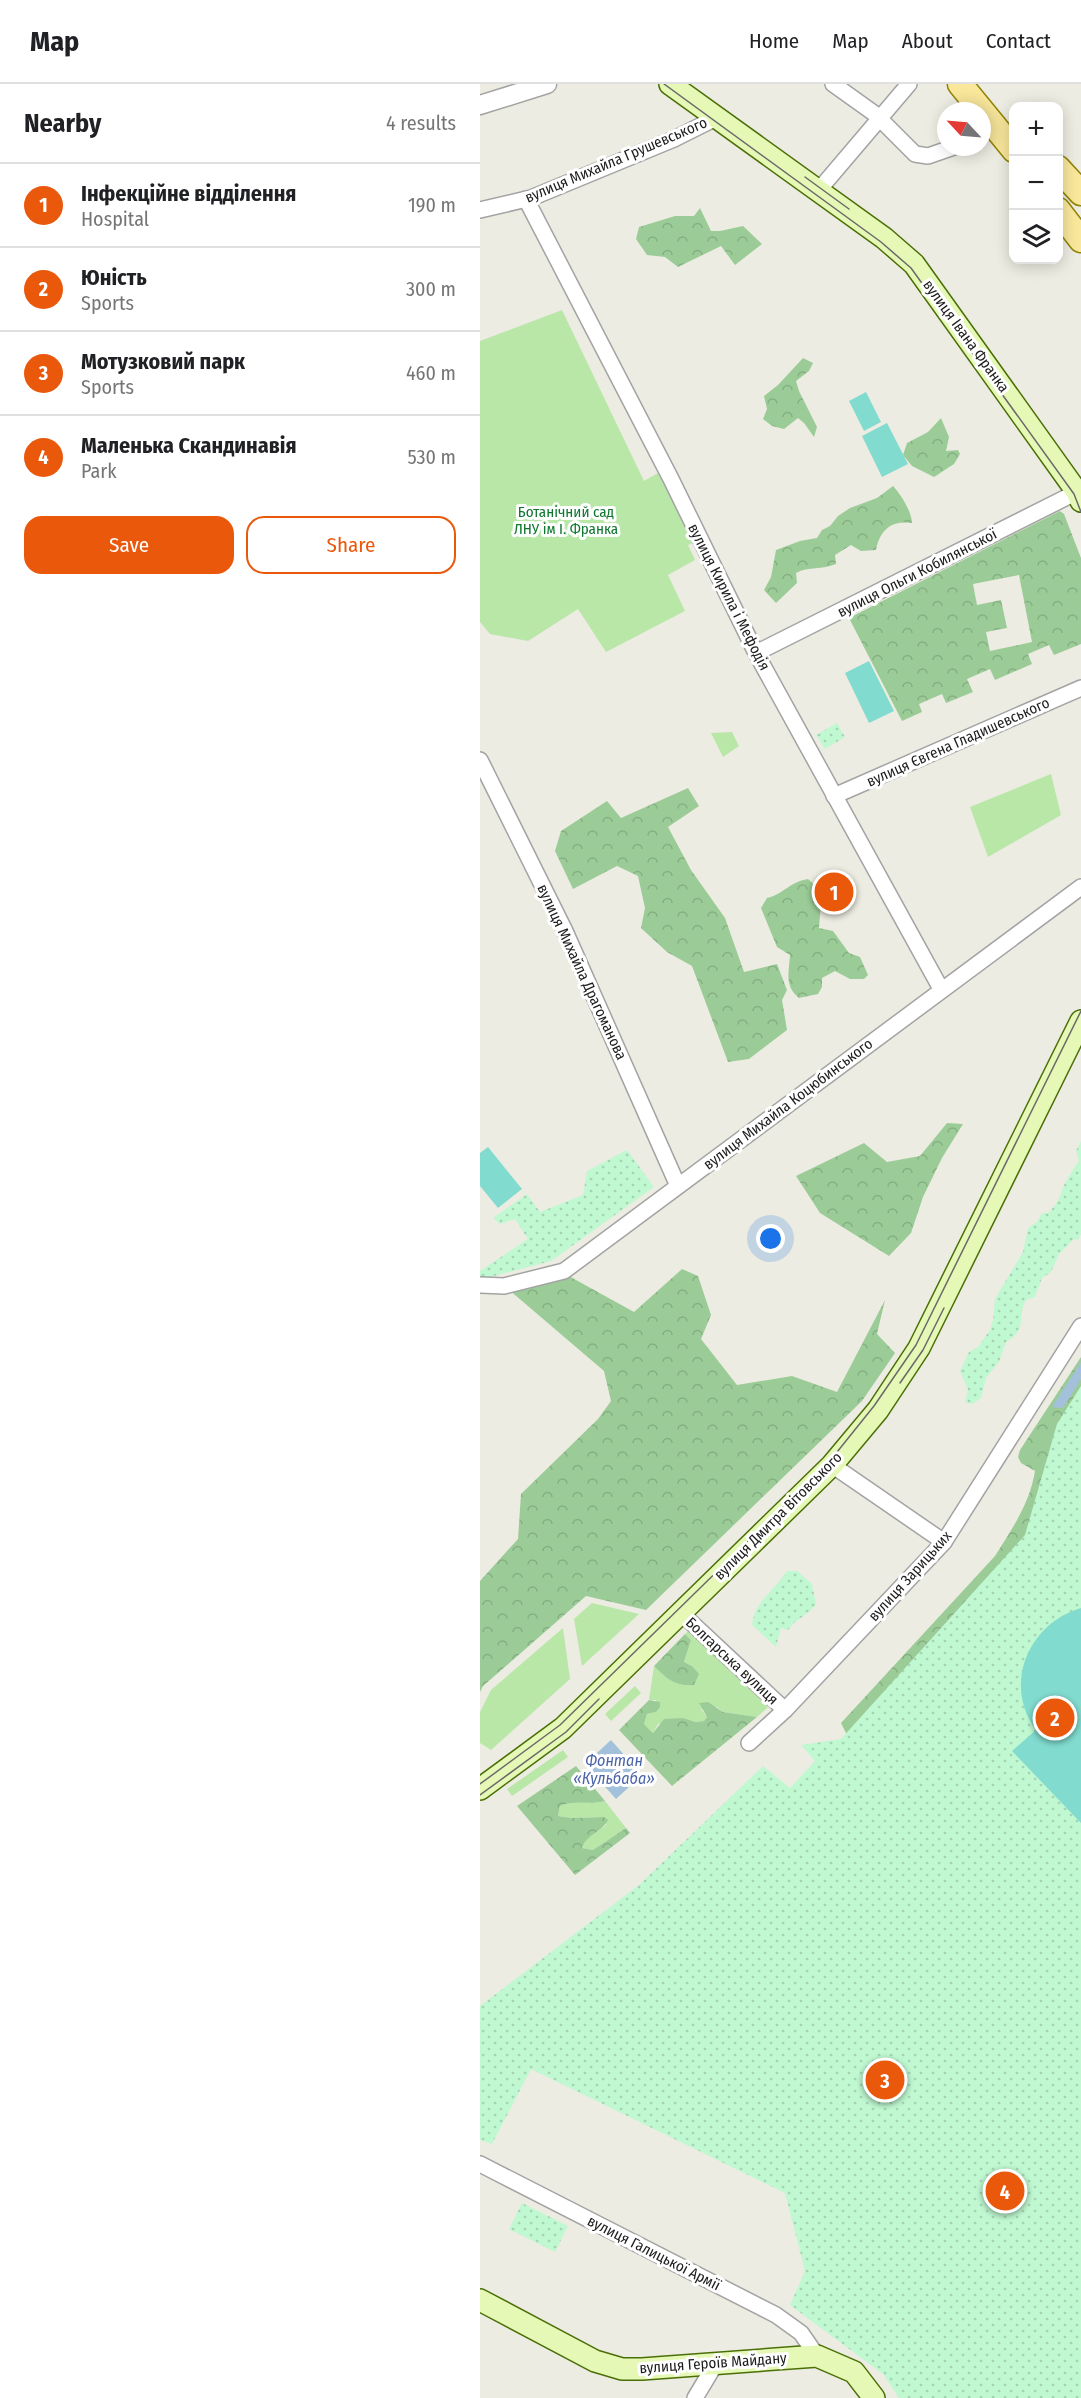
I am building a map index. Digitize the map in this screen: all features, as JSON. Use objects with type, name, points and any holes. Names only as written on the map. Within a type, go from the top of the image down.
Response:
[{"type":"main road","name":"вулиця Івана Франка","points":[[670,84],[884,238],[914,264],[1079,496]]},
{"type":"main road","points":[[960,84],[1009,145]]},
{"type":"main road","points":[[1063,173],[1081,194]]},
{"type":"main road","points":[[1063,215],[1081,240]]},
{"type":"main road","name":"вулиця Дмитра Вітовського","points":[[480,1789],[563,1728],[832,1465],[878,1410],[919,1348],[1081,1021]]},
{"type":"main road","name":"вулиця Героїв Майдану","points":[[480,2300],[595,2361],[622,2369],[817,2356],[854,2372],[874,2398]]},
{"type":"street","points":[[480,105],[547,84]]},
{"type":"street","points":[[833,84],[880,119],[915,154],[928,156],[937,153]]},
{"type":"street","points":[[821,193],[909,84]]},
{"type":"street","name":"вулиця Михайла Грушевського","points":[[480,210],[526,199],[674,139],[716,118]]},
{"type":"street","name":"вулиця Кирила і Мефодія","points":[[526,199],[756,653],[941,989]]},
{"type":"street","name":"вулиця Ольги Кобилянської","points":[[756,653],[1079,496]]},
{"type":"street","name":"вулиця Євгена Гладишевського","points":[[834,796],[1081,688]]},
{"type":"street","name":"вулиця Михайла Драгоманова","points":[[480,760],[565,931],[678,1186]]},
{"type":"street","name":"вулиця Михайла Коцюбинського","points":[[480,1285],[504,1286],[564,1271],[1081,887]]},
{"type":"street","name":"вулиця Зарицьких","points":[[749,1743],[785,1710],[944,1542],[1081,1326]]},
{"type":"street","points":[[832,1465],[944,1542]]},
{"type":"street","name":"Болгарська вулиця","points":[[680,1612],[785,1710]]},
{"type":"street","name":"вулиця Галицької Армії","points":[[480,2164],[776,2315],[801,2332],[817,2356]]},
{"type":"street","points":[[695,2398],[716,2363]]},
{"type":"green space","points":[[700,208],[711,231],[743,226],[762,244],[735,265],[721,246],[678,267],[665,257],[647,255],[636,239],[639,227],[675,216],[694,216]]},
{"type":"green space","name":"Ботанічний сад ЛНУ ім І. Франка","points":[[562,310],[644,481],[658,473],[697,541],[688,545],[695,560],[668,575],[685,611],[606,652],[578,609],[528,641],[490,634],[480,622],[480,341]]},
{"type":"green space","points":[[803,358],[813,363],[809,371],[796,381],[817,427],[814,437],[798,418],[784,429],[772,426],[763,419],[767,409],[764,396],[778,385]]},
{"type":"green space","points":[[941,418],[949,437],[946,451],[958,450],[960,454],[954,464],[934,477],[912,466],[903,455],[907,443],[928,432]]},
{"type":"green space","points":[[893,486],[905,503],[912,523],[898,523],[888,528],[880,537],[876,550],[861,551],[851,545],[835,555],[836,564],[796,573],[797,583],[776,603],[764,590],[771,577],[776,550],[800,541],[817,538],[822,530],[830,526],[838,516],[850,508],[877,498]]},
{"type":"green space","points":[[1060,511],[1064,514],[1081,558],[1081,644],[1054,655],[1049,645],[1028,654],[1032,664],[995,680],[990,669],[967,679],[973,692],[946,703],[942,694],[919,704],[922,712],[902,721],[849,618]],"holes":[[[1019,575],[1032,642],[990,651],[986,632],[1007,628],[1001,600],[977,605],[973,584]]]},
{"type":"green space","points":[[837,723],[845,737],[825,749],[816,735]]},
{"type":"green space","points":[[732,732],[739,746],[723,757],[711,733]]},
{"type":"green space","points":[[1051,774],[1061,815],[988,857],[970,807]]},
{"type":"green space","points":[[688,788],[699,806],[668,827],[691,870],[725,918],[744,972],[777,964],[787,990],[782,1000],[787,1030],[749,1059],[728,1062],[692,966],[667,952],[641,928],[645,908],[638,876],[617,866],[573,889],[555,851],[561,831],[607,801],[621,818]]},
{"type":"green space","points":[[808,879],[819,895],[819,928],[833,931],[849,953],[860,957],[868,975],[864,979],[850,979],[835,971],[822,978],[822,987],[818,994],[799,998],[789,984],[790,955],[777,947],[761,908],[767,898]]},
{"type":"green space","points":[[947,1123],[963,1124],[942,1158],[923,1197],[911,1233],[889,1256],[820,1213],[796,1176],[864,1143],[887,1162],[920,1156]]},
{"type":"green space","points":[[1081,1141],[1081,1234],[1078,1240],[1074,1239],[1059,1254],[1051,1272],[1042,1278],[1035,1297],[1026,1300],[1020,1327],[1006,1342],[999,1362],[986,1378],[981,1398],[972,1404],[965,1402],[968,1390],[960,1371],[969,1352],[978,1347],[990,1330],[995,1299],[1023,1252],[1028,1228],[1037,1222],[1042,1213],[1048,1213],[1053,1208],[1079,1161],[1076,1151]]},
{"type":"green space","points":[[627,1150],[654,1187],[551,1261],[483,1279],[480,1277],[480,1271],[528,1239],[515,1219],[500,1224],[493,1218],[527,1194],[540,1212],[583,1195],[587,1171]]},
{"type":"green space","points":[[682,1269],[698,1276],[711,1315],[701,1339],[737,1385],[792,1376],[837,1392],[885,1300],[877,1334],[895,1353],[862,1401],[646,1610],[586,1596],[483,1686],[480,1692],[480,1581],[518,1539],[521,1494],[598,1419],[611,1401],[604,1371],[508,1289],[567,1275],[634,1312]]},
{"type":"green space","points":[[1081,1357],[1081,1513],[851,1733],[846,1733],[841,1723],[995,1556],[1008,1536],[1025,1505],[1035,1471],[1021,1463],[1018,1457],[1020,1450]]},
{"type":"green space","points":[[1081,1386],[1081,2398],[899,2398],[883,2374],[790,2305],[805,2271],[785,2193],[531,2069],[492,2144],[480,2140],[480,2006],[639,1885],[763,1766],[790,1788],[815,1761],[801,1745],[841,1739],[1025,1535],[1057,1424]]},
{"type":"green space","points":[[787,1571],[797,1571],[812,1584],[816,1604],[788,1630],[781,1628],[776,1647],[752,1625],[757,1609]]},
{"type":"green space","points":[[592,1603],[639,1614],[582,1666],[574,1619]]},
{"type":"green space","points":[[563,1628],[570,1679],[491,1750],[480,1743],[480,1712],[491,1690]]},
{"type":"green space","points":[[689,1630],[768,1707],[757,1717],[723,1712],[717,1707],[701,1709],[707,1717],[704,1721],[696,1722],[683,1718],[658,1724],[653,1733],[644,1724],[647,1714],[656,1712],[656,1700],[649,1700],[654,1666],[676,1683],[694,1685],[698,1674],[692,1666],[684,1662],[691,1640],[685,1634]]},
{"type":"green space","points":[[685,1634],[691,1640],[684,1662],[692,1666],[699,1674],[694,1685],[676,1683],[654,1666]]},
{"type":"green space","points":[[635,1686],[641,1693],[611,1721],[605,1714]]},
{"type":"green space","points":[[649,1700],[660,1702],[660,1707],[656,1712],[647,1714],[644,1724],[653,1733],[664,1719],[683,1718],[696,1722],[704,1721],[707,1717],[699,1703],[708,1702],[723,1712],[757,1717],[672,1786],[619,1730]]},
{"type":"green space","points":[[563,1750],[568,1757],[512,1796],[507,1789]]},
{"type":"green space","points":[[576,1766],[605,1801],[565,1804],[560,1806],[558,1816],[604,1817],[608,1820],[582,1848],[593,1850],[626,1828],[630,1833],[575,1875],[517,1806]]},
{"type":"green space","points":[[605,1801],[626,1828],[593,1850],[582,1848],[584,1841],[606,1825],[604,1817],[558,1816],[560,1806],[570,1803]]},
{"type":"green space","points":[[522,2203],[568,2226],[555,2252],[509,2229]]},
{"type":"shaded area","points":[[866,392],[881,422],[864,431],[849,401]]},
{"type":"shaded area","points":[[887,423],[908,464],[882,477],[862,436]]},
{"type":"shaded area","points":[[869,661],[894,711],[869,723],[845,673]]},
{"type":"shaded area","points":[[488,1147],[522,1189],[498,1208],[480,1186],[480,1153]]},
{"type":"shaded area","points":[[1081,1608],[1081,1823],[1012,1751],[1036,1730],[1026,1712],[1021,1694],[1026,1657],[1035,1641],[1047,1627]]},
{"type":"water","points":[[1081,1362],[1081,1379],[1063,1408],[1052,1407]]},
{"type":"water","name":"Фонтан «Кульбаба»","points":[[611,1740],[642,1775],[616,1799],[585,1764]]},
{"type":"tram line","points":[[664,84],[881,242],[911,268],[1074,494],[1081,512]]},
{"type":"tram line","points":[[805,177],[849,209]]},
{"type":"tram line","points":[[480,1784],[560,1725],[829,1462],[874,1406],[916,1345],[1081,1011]]},
{"type":"tram line","points":[[900,1383],[923,1350],[944,1308]]},
{"type":"tram line","points":[[480,1795],[566,1732],[599,1699]]},
{"type":"place","name":"Інфекційне відділення","points":[[834,892]]},
{"type":"place","name":"Юність","points":[[1055,1718]]},
{"type":"place","name":"Мотузковий парк","points":[[885,2080]]},
{"type":"place","name":"Маленька Скандинавія","points":[[1005,2191]]}]
